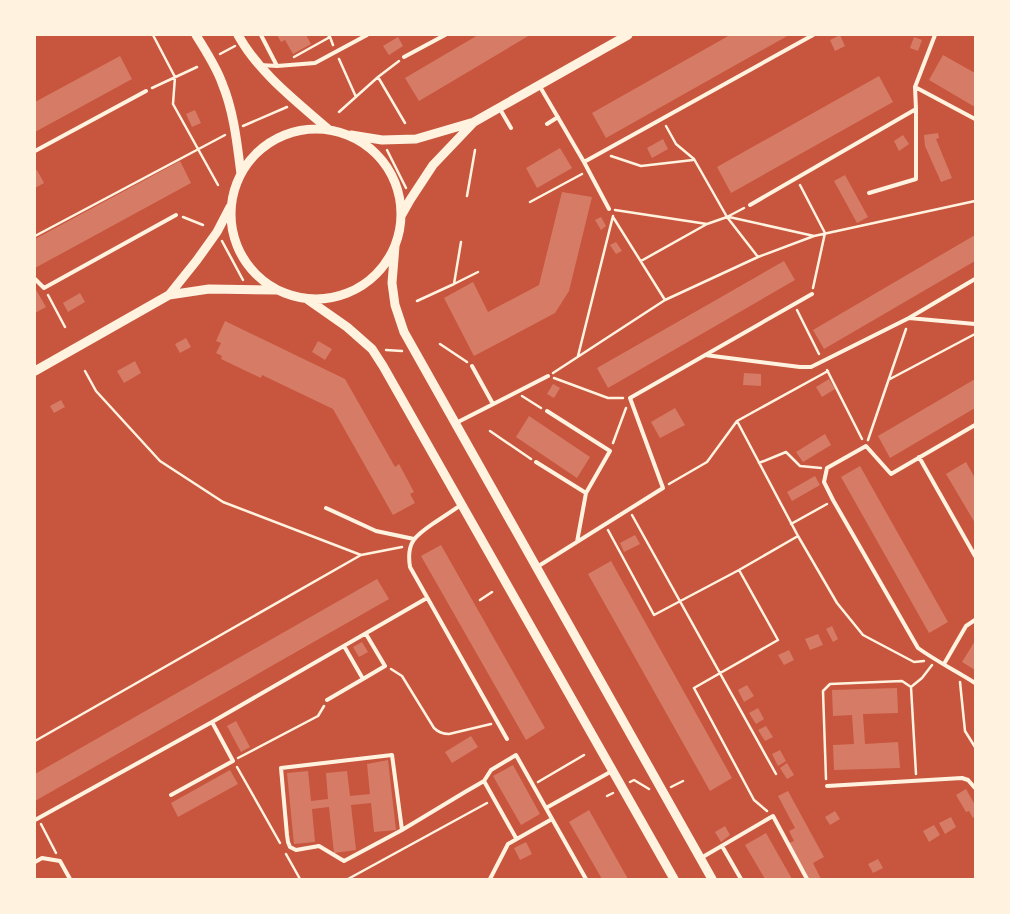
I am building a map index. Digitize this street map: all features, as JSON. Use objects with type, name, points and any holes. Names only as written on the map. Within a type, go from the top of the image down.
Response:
[{"type":"street","points":[[196,35],[222,81],[235,130],[241,174]]},
{"type":"street","points":[[238,35],[258,64],[328,130]]},
{"type":"street","points":[[341,133],[357,140],[379,158],[394,181],[400,198],[400,228],[394,246],[381,269],[360,287],[335,297],[307,299],[291,296],[276,290],[256,275],[241,254],[232,231],[231,206],[234,189],[241,174],[256,154],[276,139],[299,130],[328,130],[382,140],[416,139],[474,122],[628,35]]},
{"type":"street","points":[[401,217],[433,165],[474,122]]},
{"type":"street","points":[[169,295],[217,232],[231,206]]},
{"type":"street","points":[[394,246],[392,283],[395,305],[404,332],[712,879]]},
{"type":"street","points":[[35,371],[169,295],[209,289],[276,290]]},
{"type":"street","points":[[307,299],[347,327],[372,349],[384,366],[674,879]]},
{"type":"lane","points":[[261,35],[277,66]]},
{"type":"lane","points":[[258,64],[277,66],[315,63],[367,35]]},
{"type":"lane","points":[[404,56],[445,35]]},
{"type":"lane","points":[[584,162],[812,35]]},
{"type":"lane","points":[[869,193],[916,179],[915,87],[935,35]]},
{"type":"lane","points":[[539,85],[609,209]]},
{"type":"lane","points":[[915,87],[975,119]]},
{"type":"lane","points":[[35,151],[146,91]]},
{"type":"lane","points":[[499,108],[511,128]]},
{"type":"lane","points":[[750,205],[916,109]]},
{"type":"lane","points":[[547,124],[558,117]]},
{"type":"lane","points":[[35,279],[44,288],[176,215]]},
{"type":"lane","points":[[704,355],[806,368],[811,367],[909,318],[975,279]]},
{"type":"lane","points":[[537,567],[663,488],[630,398],[812,294]]},
{"type":"lane","points":[[909,318],[975,324]]},
{"type":"lane","points":[[472,366],[493,404]]},
{"type":"lane","points":[[456,423],[548,376]]},
{"type":"lane","points":[[547,411],[610,451],[586,493],[577,542]]},
{"type":"lane","points":[[975,425],[891,474],[866,446],[827,468],[824,482],[918,648],[975,683]]},
{"type":"lane","points":[[919,457],[975,556]]},
{"type":"lane","points":[[536,462],[586,493]]},
{"type":"lane","points":[[462,505],[419,532],[414,539],[408,556],[410,567],[507,740]]},
{"type":"lane","points":[[326,508],[376,531],[414,539]]},
{"type":"lane","points":[[36,819],[212,722],[427,598]]},
{"type":"lane","points":[[944,664],[966,626],[975,620]]},
{"type":"lane","points":[[327,700],[385,666],[366,634]]},
{"type":"lane","points":[[344,646],[363,679]]},
{"type":"lane","points":[[171,795],[233,761],[212,722]]},
{"type":"lane","points":[[402,830],[392,755],[281,768],[290,847],[296,850],[319,846],[344,861],[402,830],[484,781],[491,770],[516,755],[586,879]]},
{"type":"lane","points":[[546,808],[612,771]]},
{"type":"lane","points":[[827,786],[962,778],[968,780],[975,788]]},
{"type":"lane","points":[[484,781],[516,838]]},
{"type":"lane","points":[[701,858],[773,816],[807,879]]},
{"type":"lane","points":[[490,879],[506,846],[516,838],[552,819]]},
{"type":"lane","points":[[722,846],[741,879]]},
{"type":"lane","points":[[35,862],[42,858],[60,861],[70,879]]},
{"type":"path","points":[[154,35],[175,77],[173,104],[218,185]]},
{"type":"path","points":[[277,66],[329,36],[356,97]]},
{"type":"path","points":[[220,54],[236,45]]},
{"type":"path","points":[[339,112],[404,56]]},
{"type":"path","points":[[146,91],[197,67]]},
{"type":"path","points":[[378,77],[405,123]]},
{"type":"path","points":[[35,236],[235,130],[299,104]]},
{"type":"path","points":[[662,119],[676,144],[694,160],[727,217],[758,257]]},
{"type":"path","points":[[386,150],[407,189]]},
{"type":"path","points":[[467,196],[476,150]]},
{"type":"path","points":[[600,152],[641,166],[694,160]]},
{"type":"path","points":[[530,202],[589,171]]},
{"type":"path","points":[[796,178],[825,233],[812,294]]},
{"type":"path","points":[[548,376],[665,300],[758,257],[825,233],[975,201]]},
{"type":"path","points":[[641,261],[707,224],[727,217],[750,205]]},
{"type":"path","points":[[609,209],[707,224]]},
{"type":"path","points":[[609,209],[665,300]]},
{"type":"path","points":[[176,215],[203,225]]},
{"type":"path","points":[[578,358],[613,216]]},
{"type":"path","points":[[727,217],[814,236]]},
{"type":"path","points":[[222,241],[243,280]]},
{"type":"path","points":[[454,284],[461,242]]},
{"type":"path","points":[[417,301],[478,272]]},
{"type":"path","points":[[44,288],[65,327]]},
{"type":"path","points":[[794,304],[866,446]]},
{"type":"path","points":[[866,446],[909,318]]},
{"type":"path","points":[[888,380],[975,334]]},
{"type":"path","points":[[440,344],[472,366]]},
{"type":"path","points":[[381,350],[402,351]]},
{"type":"path","points":[[85,371],[96,390],[160,461],[223,502],[361,555]]},
{"type":"path","points":[[663,488],[708,462],[737,421],[828,371]]},
{"type":"path","points":[[548,376],[608,398],[630,398],[610,451]]},
{"type":"path","points":[[516,392],[547,411]]},
{"type":"path","points":[[737,421],[791,524],[837,603],[863,635],[914,662],[936,660]]},
{"type":"path","points":[[490,431],[536,462]]},
{"type":"path","points":[[759,463],[786,452],[800,466],[827,468]]},
{"type":"path","points":[[791,524],[833,500]]},
{"type":"path","points":[[629,509],[776,774]]},
{"type":"path","points":[[605,524],[654,615],[798,536]]},
{"type":"path","points":[[35,741],[361,555],[411,546]]},
{"type":"path","points":[[738,570],[778,640],[694,688],[754,800],[773,816]]},
{"type":"path","points":[[480,600],[492,592]]},
{"type":"path","points":[[911,688],[922,678],[936,660]]},
{"type":"path","points":[[385,666],[402,676],[438,732],[449,734],[498,723]]},
{"type":"path","points":[[959,673],[965,731],[975,747]]},
{"type":"path","points":[[827,786],[823,691],[830,684],[902,681],[911,688],[917,780]]},
{"type":"path","points":[[281,845],[233,761],[318,716],[327,700]]},
{"type":"path","points":[[534,785],[584,755]]},
{"type":"path","points":[[607,796],[634,780],[648,789],[662,792],[683,780]]},
{"type":"path","points":[[348,879],[494,799]]},
{"type":"path","points":[[36,819],[60,861]]},
{"type":"path","points":[[286,854],[300,879]]},
{"type":"building","points":[[277,35],[306,35],[311,44],[293,54],[285,40],[281,42]]},
{"type":"building","points":[[478,35],[530,35],[419,101],[405,78]]},
{"type":"building","points":[[730,35],[789,35],[606,138],[592,113]]},
{"type":"building","points":[[840,35],[845,46],[835,51],[830,40]]},
{"type":"building","points":[[398,37],[403,46],[389,55],[383,46]]},
{"type":"building","points":[[914,37],[922,40],[918,51],[910,48]]},
{"type":"building","points":[[943,55],[975,73],[975,107],[929,80]]},
{"type":"building","points":[[120,56],[132,79],[35,132],[35,102]]},
{"type":"building","points":[[879,76],[893,102],[731,193],[717,167]]},
{"type":"building","points":[[195,110],[201,123],[192,127],[186,114]]},
{"type":"building","points":[[938,133],[939,138],[936,139],[952,178],[941,182],[925,146],[924,135]]},
{"type":"building","points":[[903,135],[909,144],[899,151],[894,141]]},
{"type":"building","points":[[663,139],[668,149],[652,158],[647,148]]},
{"type":"building","points":[[560,148],[572,168],[537,188],[526,168]]},
{"type":"building","points":[[180,161],[191,183],[35,268],[35,239]]},
{"type":"building","points":[[37,170],[44,183],[35,188],[35,171]]},
{"type":"building","points":[[845,175],[868,217],[857,223],[834,181]]},
{"type":"building","points":[[562,192],[592,197],[569,291],[555,313],[474,356],[444,298],[473,282],[488,312],[539,285]]},
{"type":"building","points":[[601,217],[606,226],[601,230],[595,220]]},
{"type":"building","points":[[975,235],[975,261],[824,349],[813,330]]},
{"type":"building","points":[[616,242],[622,251],[616,254],[610,245]]},
{"type":"building","points":[[784,261],[795,280],[608,388],[597,368]]},
{"type":"building","points":[[35,288],[46,307],[35,313]]},
{"type":"building","points":[[80,293],[85,302],[68,312],[63,303]]},
{"type":"building","points":[[225,321],[345,379],[395,467],[399,464],[414,492],[410,494],[415,503],[393,515],[333,409],[262,375],[261,378],[221,359],[222,356],[216,353],[221,343],[216,341]]},
{"type":"building","points":[[186,338],[191,347],[180,353],[175,344]]},
{"type":"building","points":[[318,341],[332,349],[325,360],[312,352]]},
{"type":"building","points":[[135,361],[141,373],[124,383],[117,371]]},
{"type":"building","points":[[744,373],[761,374],[761,386],[743,385]]},
{"type":"building","points":[[829,379],[835,389],[822,397],[816,387]]},
{"type":"building","points":[[975,379],[975,408],[890,458],[878,436]]},
{"type":"building","points":[[553,384],[560,388],[554,398],[547,394]]},
{"type":"building","points":[[61,400],[65,407],[54,413],[50,406]]},
{"type":"building","points":[[675,408],[685,425],[660,438],[651,422]]},
{"type":"building","points":[[529,416],[590,457],[577,478],[516,437]]},
{"type":"building","points":[[825,434],[831,445],[803,462],[796,452]]},
{"type":"building","points":[[966,462],[975,478],[975,523],[946,474]]},
{"type":"building","points":[[860,466],[948,622],[929,633],[841,477]]},
{"type":"building","points":[[815,476],[820,485],[792,501],[787,492]]},
{"type":"building","points":[[635,535],[640,544],[624,552],[620,543]]},
{"type":"building","points":[[441,545],[545,728],[526,740],[421,556]]},
{"type":"building","points":[[611,561],[732,778],[710,791],[588,574]]},
{"type":"building","points":[[377,579],[389,599],[35,801],[35,774]]},
{"type":"building","points":[[832,626],[838,639],[833,642],[826,629]]},
{"type":"building","points":[[818,634],[823,645],[810,650],[805,639]]},
{"type":"building","points":[[975,641],[975,670],[962,662]]},
{"type":"building","points":[[362,642],[368,652],[359,657],[353,647]]},
{"type":"building","points":[[789,650],[794,660],[784,665],[778,655]]},
{"type":"building","points":[[747,685],[754,696],[744,702],[738,690]]},
{"type":"building","points":[[897,688],[898,713],[863,714],[865,744],[898,742],[900,768],[834,770],[833,745],[854,744],[852,715],[833,716],[832,690]]},
{"type":"building","points":[[758,708],[764,719],[756,724],[749,713]]},
{"type":"building","points":[[236,721],[250,747],[241,752],[227,726]]},
{"type":"building","points":[[766,726],[773,737],[765,741],[758,730]]},
{"type":"building","points":[[471,736],[478,747],[452,763],[445,752]]},
{"type":"building","points":[[780,750],[786,761],[778,766],[772,754]]},
{"type":"building","points":[[388,760],[396,830],[374,832],[371,803],[351,805],[356,850],[334,853],[329,807],[312,809],[315,842],[294,844],[287,773],[308,771],[311,801],[328,799],[326,773],[347,771],[350,796],[370,794],[367,764]]},
{"type":"building","points":[[787,763],[794,775],[787,779],[780,768]]},
{"type":"building","points":[[513,765],[540,814],[521,825],[493,776]]},
{"type":"building","points":[[230,770],[238,784],[178,817],[171,803]]},
{"type":"building","points":[[966,789],[975,805],[975,816],[973,818],[969,811],[966,812],[956,795]]},
{"type":"building","points":[[788,791],[824,857],[813,863],[821,879],[808,879],[789,843],[794,841],[789,831],[795,828],[778,796]]},
{"type":"building","points":[[589,810],[628,879],[602,879],[569,822]]},
{"type":"building","points":[[835,811],[840,819],[830,825],[825,817]]},
{"type":"building","points":[[951,817],[956,827],[945,834],[939,823]]},
{"type":"building","points":[[934,825],[940,835],[929,842],[923,831]]},
{"type":"building","points":[[725,826],[730,835],[721,842],[715,832]]},
{"type":"building","points":[[766,833],[792,879],[765,879],[745,845]]},
{"type":"building","points":[[526,842],[532,854],[520,860],[514,848]]},
{"type":"building","points":[[878,859],[883,868],[873,873],[868,864]]}]
